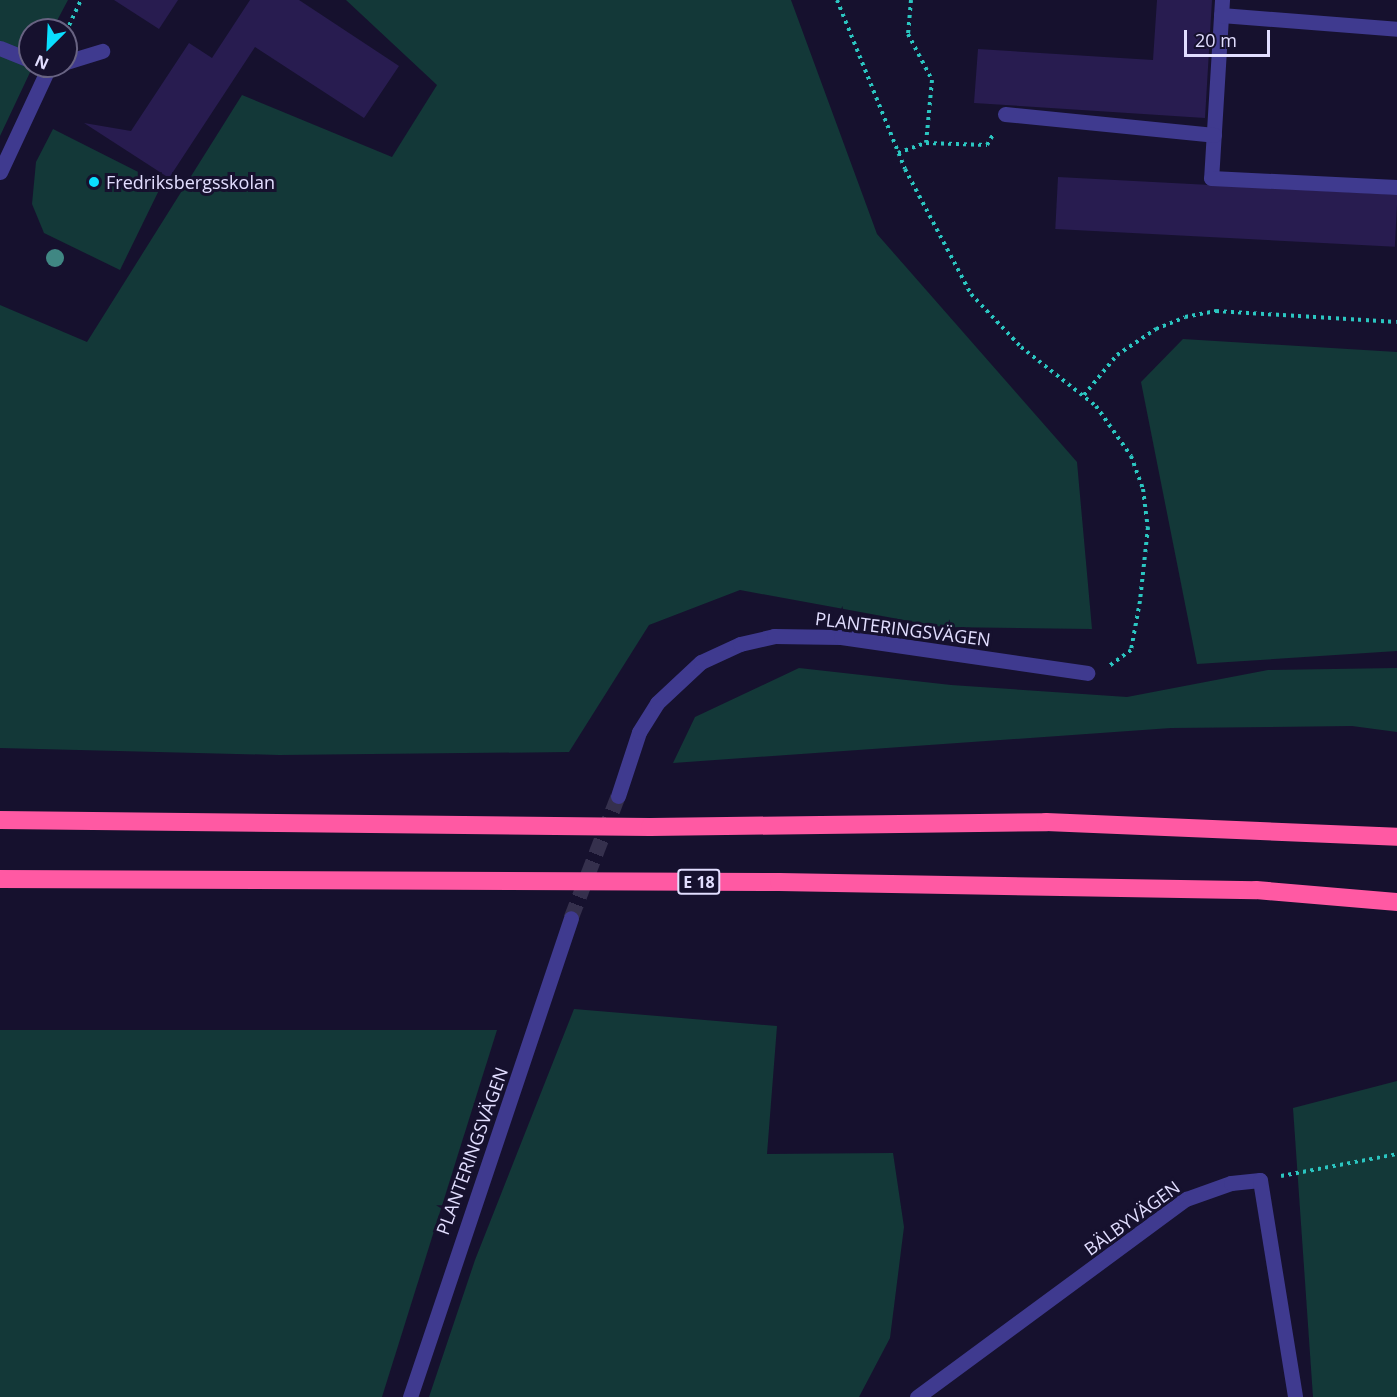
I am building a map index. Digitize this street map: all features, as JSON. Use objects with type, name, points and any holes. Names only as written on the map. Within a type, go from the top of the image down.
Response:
[{"type":"highway","points":[[0,820],[650,827],[1046,822],[1397,837]]},
{"type":"highway","name":"E 18","points":[[0,879],[791,882],[1256,890],[1397,902]]},
{"type":"street","points":[[1397,29],[1222,7],[1212,178],[1397,187]]},
{"type":"street","points":[[0,48],[18,55]]},
{"type":"street","points":[[78,58],[102,51]]},
{"type":"street","points":[[0,172],[43,78]]},
{"type":"street","points":[[1005,114],[1214,135]]},
{"type":"street","name":"PLANTERINGSVÄGEN","points":[[618,796],[639,732],[657,703],[701,662],[740,644],[774,636],[841,638],[1087,673]]},
{"type":"street","name":"PLANTERINGSVÄGEN","points":[[410,1397],[570,918]]},
{"type":"street","points":[[1260,1180],[1295,1397]]},
{"type":"street","name":"BÄLBYVÄGEN","points":[[917,1397],[1186,1199],[1231,1183],[1260,1180]]},
{"type":"path","points":[[73,18],[81,0]]},
{"type":"path","points":[[837,0],[898,153],[971,294],[1021,347],[1084,395],[1116,429],[1131,456],[1143,489],[1148,527],[1131,650],[1118,662],[1087,673]]},
{"type":"path","points":[[911,0],[908,34],[932,80],[926,143]]},
{"type":"path","points":[[898,153],[926,143],[987,145],[1005,114]]},
{"type":"path","points":[[1084,395],[1117,355],[1156,329],[1185,317],[1216,311],[1397,322]]},
{"type":"path","points":[[1260,1180],[1397,1154]]},
{"type":"green space","points":[[0,0],[68,0],[58,18],[18,18],[18,78],[27,78],[0,136]]},
{"type":"green space","points":[[346,0],[791,0],[877,234],[1077,462],[1092,629],[942,627],[740,590],[649,625],[569,752],[279,755],[0,748],[0,305],[87,342],[242,95],[392,157],[437,85]]},
{"type":"green space","points":[[53,129],[162,184],[120,270],[44,233],[32,204],[36,162]]},
{"type":"green space","points":[[1183,339],[1397,352],[1397,651],[1197,664],[1141,382]]},
{"type":"green space","points":[[799,668],[951,685],[1127,697],[1268,670],[1397,668],[1397,732],[1352,726],[1171,728],[673,763],[695,717]]},
{"type":"green space","points":[[574,1009],[777,1026],[767,1154],[893,1153],[904,1227],[890,1338],[859,1397],[429,1397],[475,1260]]},
{"type":"green space","points":[[0,1030],[497,1030],[382,1397],[0,1397]]},
{"type":"green space","points":[[1397,1081],[1397,1397],[1313,1397],[1293,1108]]},
{"type":"building","points":[[114,0],[178,0],[159,29]]},
{"type":"building","points":[[250,0],[299,0],[399,66],[364,118],[255,47],[169,178],[84,123],[131,131],[189,43],[212,58]]},
{"type":"building","points":[[1157,0],[1212,0],[1205,118],[974,103],[978,49],[1153,60]]},
{"type":"building","points":[[1058,177],[1397,195],[1395,247],[1055,229]]},
{"type":"tunnel","points":[[571,918],[618,796]]},
{"type":"place","name":"Fredriksbergsskolan","points":[[94,182]]}]
